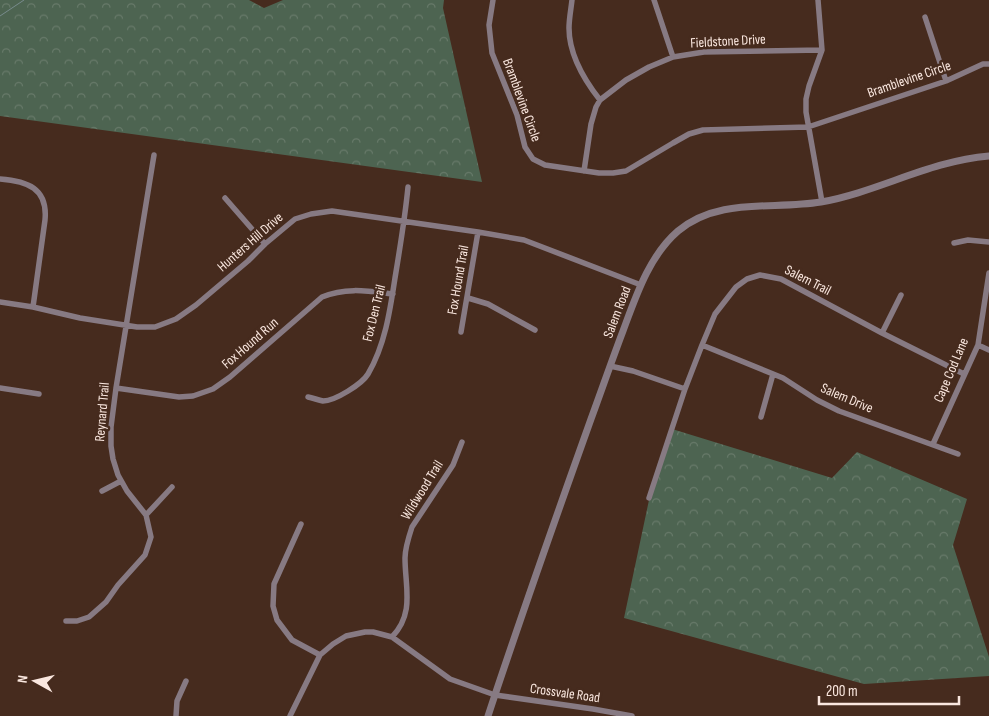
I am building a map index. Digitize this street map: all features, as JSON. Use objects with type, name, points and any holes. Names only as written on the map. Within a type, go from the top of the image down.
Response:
[{"type":"street","name":"Bramblevine Circle","points":[[493,0],[489,25],[492,53],[517,115],[525,147],[533,159],[545,166],[612,174],[626,171],[689,134],[703,130],[808,127],[946,81],[983,64],[989,64]]},
{"type":"street","points":[[572,0],[569,27],[571,43],[587,82],[600,100],[591,124],[584,170]]},
{"type":"street","points":[[654,0],[673,57]]},
{"type":"street","points":[[818,0],[822,50],[806,100],[808,127],[822,202]]},
{"type":"street","points":[[925,17],[946,81]]},
{"type":"street","name":"Fieldstone Drive","points":[[600,100],[634,76],[673,57],[704,52],[822,50]]},
{"type":"street","name":"Reynard Trail","points":[[66,621],[77,621],[89,617],[106,602],[118,585],[145,555],[151,537],[146,515],[121,481],[110,446],[116,388],[154,155]]},
{"type":"street","name":"Salem Road","points":[[488,716],[527,598],[610,366],[641,285],[669,240],[679,230],[703,216],[723,209],[822,202],[855,193],[911,173],[969,158],[989,156]]},
{"type":"street","points":[[0,179],[17,180],[28,184],[39,194],[44,206],[44,220],[33,307]]},
{"type":"street","name":"Fox Den Trail","points":[[308,396],[324,401],[332,399],[358,385],[367,376],[384,333],[393,294],[408,187]]},
{"type":"street","points":[[225,198],[265,244]]},
{"type":"street","name":"Hunters Hill Drive","points":[[0,302],[33,307],[80,318],[137,327],[155,327],[176,319],[196,305],[295,219],[318,212],[339,211],[524,240],[641,285]]},
{"type":"street","name":"Fox Hound Trail","points":[[462,332],[478,232]]},
{"type":"street","points":[[954,243],[968,240],[989,242]]},
{"type":"street","name":"Cape Cod Lane","points":[[933,444],[978,345],[989,273]]},
{"type":"street","name":"Salem Trail","points":[[649,498],[685,389],[702,345],[716,314],[736,287],[747,279],[760,275],[781,279],[964,374]]},
{"type":"street","name":"Fox Hound Run","points":[[116,388],[172,397],[200,394],[213,389],[230,377],[322,297],[346,290],[393,294]]},
{"type":"street","points":[[882,333],[901,295]]},
{"type":"street","points":[[468,298],[488,304],[535,330]]},
{"type":"street","name":"Salem Drive","points":[[702,345],[783,378],[817,400],[839,411],[958,454]]},
{"type":"street","points":[[978,345],[989,350]]},
{"type":"street","points":[[610,366],[633,371],[685,389]]},
{"type":"street","points":[[761,417],[773,374]]},
{"type":"street","points":[[0,388],[39,394]]},
{"type":"street","name":"Wildwood Trail","points":[[392,638],[401,624],[408,604],[405,555],[409,534],[453,465],[462,442]]},
{"type":"street","points":[[102,491],[121,481]]},
{"type":"street","points":[[146,515],[172,487]]},
{"type":"street","points":[[300,524],[274,584],[273,606],[277,620],[292,640],[320,655]]},
{"type":"street","points":[[290,716],[320,655],[333,644],[346,636],[373,632],[392,638]]},
{"type":"street","name":"Crossvale Road","points":[[392,638],[450,679],[495,695],[632,716]]},
{"type":"street","points":[[176,716],[177,701],[186,681]]},
{"type":"green space","points":[[0,0],[249,0],[264,8],[283,0],[444,0],[443,8],[482,182],[0,116]]},
{"type":"green space","points":[[672,429],[832,478],[857,452],[967,499],[953,545],[989,657],[989,676],[864,684],[624,618],[649,500]]},
{"type":"waterway","points":[[0,16],[24,0]]}]
